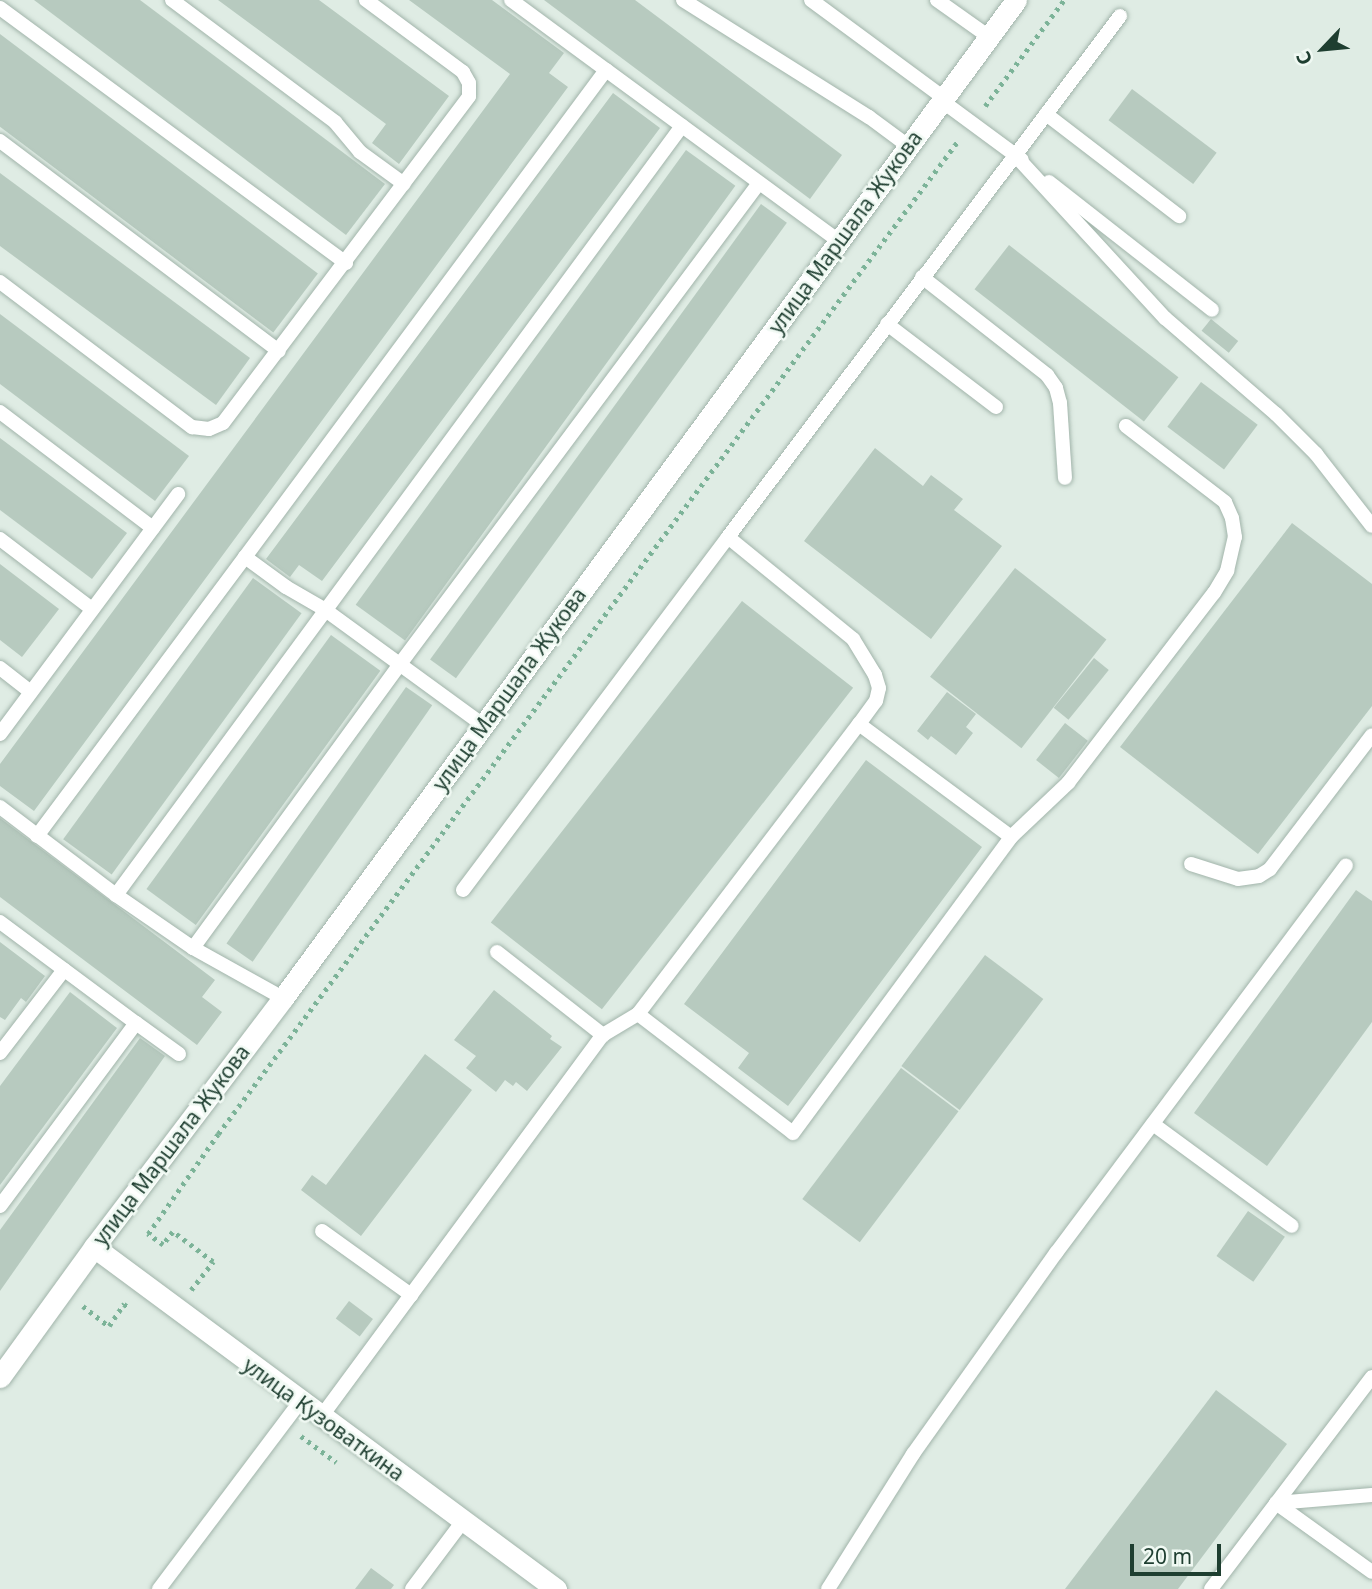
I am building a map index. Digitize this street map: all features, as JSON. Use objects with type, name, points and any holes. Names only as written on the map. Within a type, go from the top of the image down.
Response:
[{"type":"main road","name":"улица Маршала Жукова","points":[[0,1376],[283,998],[1016,0]]},
{"type":"main road","name":"улица Кузоваткина","points":[[94,1247],[556,1589]]},
{"type":"lane","points":[[172,0],[335,122],[360,152],[404,184]]},
{"type":"lane","points":[[0,282],[192,427],[209,429],[223,423],[346,263],[468,96],[470,83],[463,72],[366,0]]},
{"type":"lane","points":[[511,0],[839,241]]},
{"type":"lane","points":[[683,0],[869,117],[908,146]]},
{"type":"lane","points":[[811,0],[943,99],[1212,310]]},
{"type":"lane","points":[[937,0],[989,37]]},
{"type":"lane","points":[[0,8],[346,263]]},
{"type":"lane","points":[[463,890],[1120,16]]},
{"type":"lane","points":[[37,836],[606,70]]},
{"type":"lane","points":[[1045,114],[1179,216]]},
{"type":"lane","points":[[116,895],[682,126]]},
{"type":"lane","points":[[0,141],[279,351]]},
{"type":"lane","points":[[1015,155],[1165,318],[1276,414],[1316,454],[1372,526]]},
{"type":"lane","points":[[193,948],[400,664],[759,183]]},
{"type":"lane","points":[[922,277],[1046,375],[1056,388],[1060,403],[1065,478]]},
{"type":"lane","points":[[887,324],[996,407]]},
{"type":"lane","points":[[0,412],[153,528]]},
{"type":"lane","points":[[638,1014],[793,1133],[1011,837],[1077,773],[1214,593],[1232,555],[1232,517],[1225,502],[1126,426]]},
{"type":"lane","points":[[0,734],[178,494]]},
{"type":"lane","points":[[321,1417],[603,1035],[638,1014],[876,701],[879,688],[875,675],[853,639],[728,537]]},
{"type":"lane","points":[[0,540],[92,609]]},
{"type":"lane","points":[[245,557],[286,587],[324,609],[483,725]]},
{"type":"lane","points":[[0,668],[31,692]]},
{"type":"lane","points":[[859,724],[1011,837]]},
{"type":"lane","points":[[1192,864],[1238,880],[1259,876],[1270,869],[1372,735]]},
{"type":"lane","points":[[0,807],[116,895],[193,948],[283,998]]},
{"type":"lane","points":[[828,1589],[914,1454],[1153,1124],[1346,865]]},
{"type":"lane","points":[[0,922],[179,1054]]},
{"type":"lane","points":[[497,952],[603,1035]]},
{"type":"lane","points":[[2,1046],[64,970]]},
{"type":"lane","points":[[0,1206],[136,1023]]},
{"type":"lane","points":[[1153,1124],[1292,1226]]},
{"type":"lane","points":[[322,1231],[411,1295]]},
{"type":"lane","points":[[1211,1589],[1372,1377]]},
{"type":"lane","points":[[159,1589],[300,1402]]},
{"type":"lane","points":[[1276,1503],[1372,1494]]},
{"type":"lane","points":[[1276,1503],[1372,1573]]},
{"type":"lane","points":[[412,1589],[463,1521]]},
{"type":"path","points":[[173,1233],[163,1245],[148,1234],[218,1134],[1064,0]]},
{"type":"building","points":[[34,0],[140,0],[385,184],[346,235]]},
{"type":"building","points":[[218,0],[319,0],[449,96],[399,164],[372,143],[386,124]]},
{"type":"building","points":[[409,0],[492,0],[564,53],[549,73],[568,87],[34,811],[0,786],[0,764],[510,74]]},
{"type":"building","points":[[544,0],[635,0],[842,155],[810,199]]},
{"type":"building","points":[[0,34],[318,274],[273,333],[0,127]]},
{"type":"building","points":[[1132,89],[1217,153],[1193,184],[1109,120]]},
{"type":"building","points":[[613,93],[660,128],[322,581],[299,565],[290,577],[266,559]]},
{"type":"building","points":[[686,150],[735,186],[405,641],[356,605]]},
{"type":"building","points":[[0,173],[250,358],[216,405],[0,246]]},
{"type":"building","points":[[761,204],[787,223],[456,678],[430,659]]},
{"type":"building","points":[[1009,245],[1178,377],[1144,421],[975,289]]},
{"type":"building","points":[[0,314],[189,456],[155,501],[0,384]]},
{"type":"building","points":[[1211,319],[1238,341],[1229,353],[1202,331]]},
{"type":"building","points":[[1201,382],[1258,425],[1224,469],[1167,427]]},
{"type":"building","points":[[0,438],[127,533],[92,579],[0,510]]},
{"type":"building","points":[[875,448],[923,486],[931,475],[963,499],[954,510],[1002,546],[931,639],[804,541]]},
{"type":"building","points":[[1292,523],[1372,584],[1372,706],[1258,854],[1120,747]]},
{"type":"building","points":[[0,564],[59,609],[22,657],[0,640]]},
{"type":"building","points":[[1015,568],[1106,639],[1021,748],[930,677]]},
{"type":"building","points":[[253,578],[302,613],[112,875],[63,839]]},
{"type":"building","points":[[742,601],[853,688],[602,1009],[491,923]]},
{"type":"building","points":[[331,635],[380,671],[196,925],[146,889]]},
{"type":"building","points":[[1094,658],[1109,670],[1068,720],[1054,708]]},
{"type":"building","points":[[406,687],[432,705],[253,962],[226,943]]},
{"type":"building","points":[[947,692],[976,714],[966,727],[973,733],[956,755],[931,736],[928,740],[917,731]]},
{"type":"building","points":[[1065,723],[1088,741],[1059,778],[1036,760]]},
{"type":"building","points":[[866,760],[982,847],[788,1106],[738,1068],[749,1053],[684,1004]]},
{"type":"building","points":[[0,818],[215,980],[202,997],[222,1012],[197,1045],[0,897]]},
{"type":"building","points":[[1356,890],[1372,901],[1372,1022],[1267,1166],[1194,1113]]},
{"type":"building","points":[[0,942],[45,976],[26,1002],[21,998],[5,1020],[0,1017]]},
{"type":"building","points":[[985,955],[1043,999],[960,1110],[901,1066]]},
{"type":"building","points":[[494,990],[562,1047],[527,1091],[516,1082],[513,1086],[505,1080],[496,1092],[466,1068],[476,1056],[454,1040]]},
{"type":"building","points":[[70,992],[117,1028],[0,1185],[0,1086]]},
{"type":"building","points":[[140,1038],[165,1056],[0,1291],[0,1230]]},
{"type":"building","points":[[425,1054],[472,1090],[361,1236],[301,1190],[312,1175],[326,1185]]},
{"type":"building","points":[[901,1068],[959,1111],[860,1242],[802,1199]]},
{"type":"building","points":[[1248,1211],[1285,1237],[1253,1282],[1216,1256]]},
{"type":"building","points":[[349,1301],[373,1319],[360,1337],[336,1319]]},
{"type":"building","points":[[1216,1390],[1287,1444],[1178,1589],[1065,1589]]},
{"type":"building","points":[[371,1568],[394,1585],[391,1589],[355,1589]]}]
